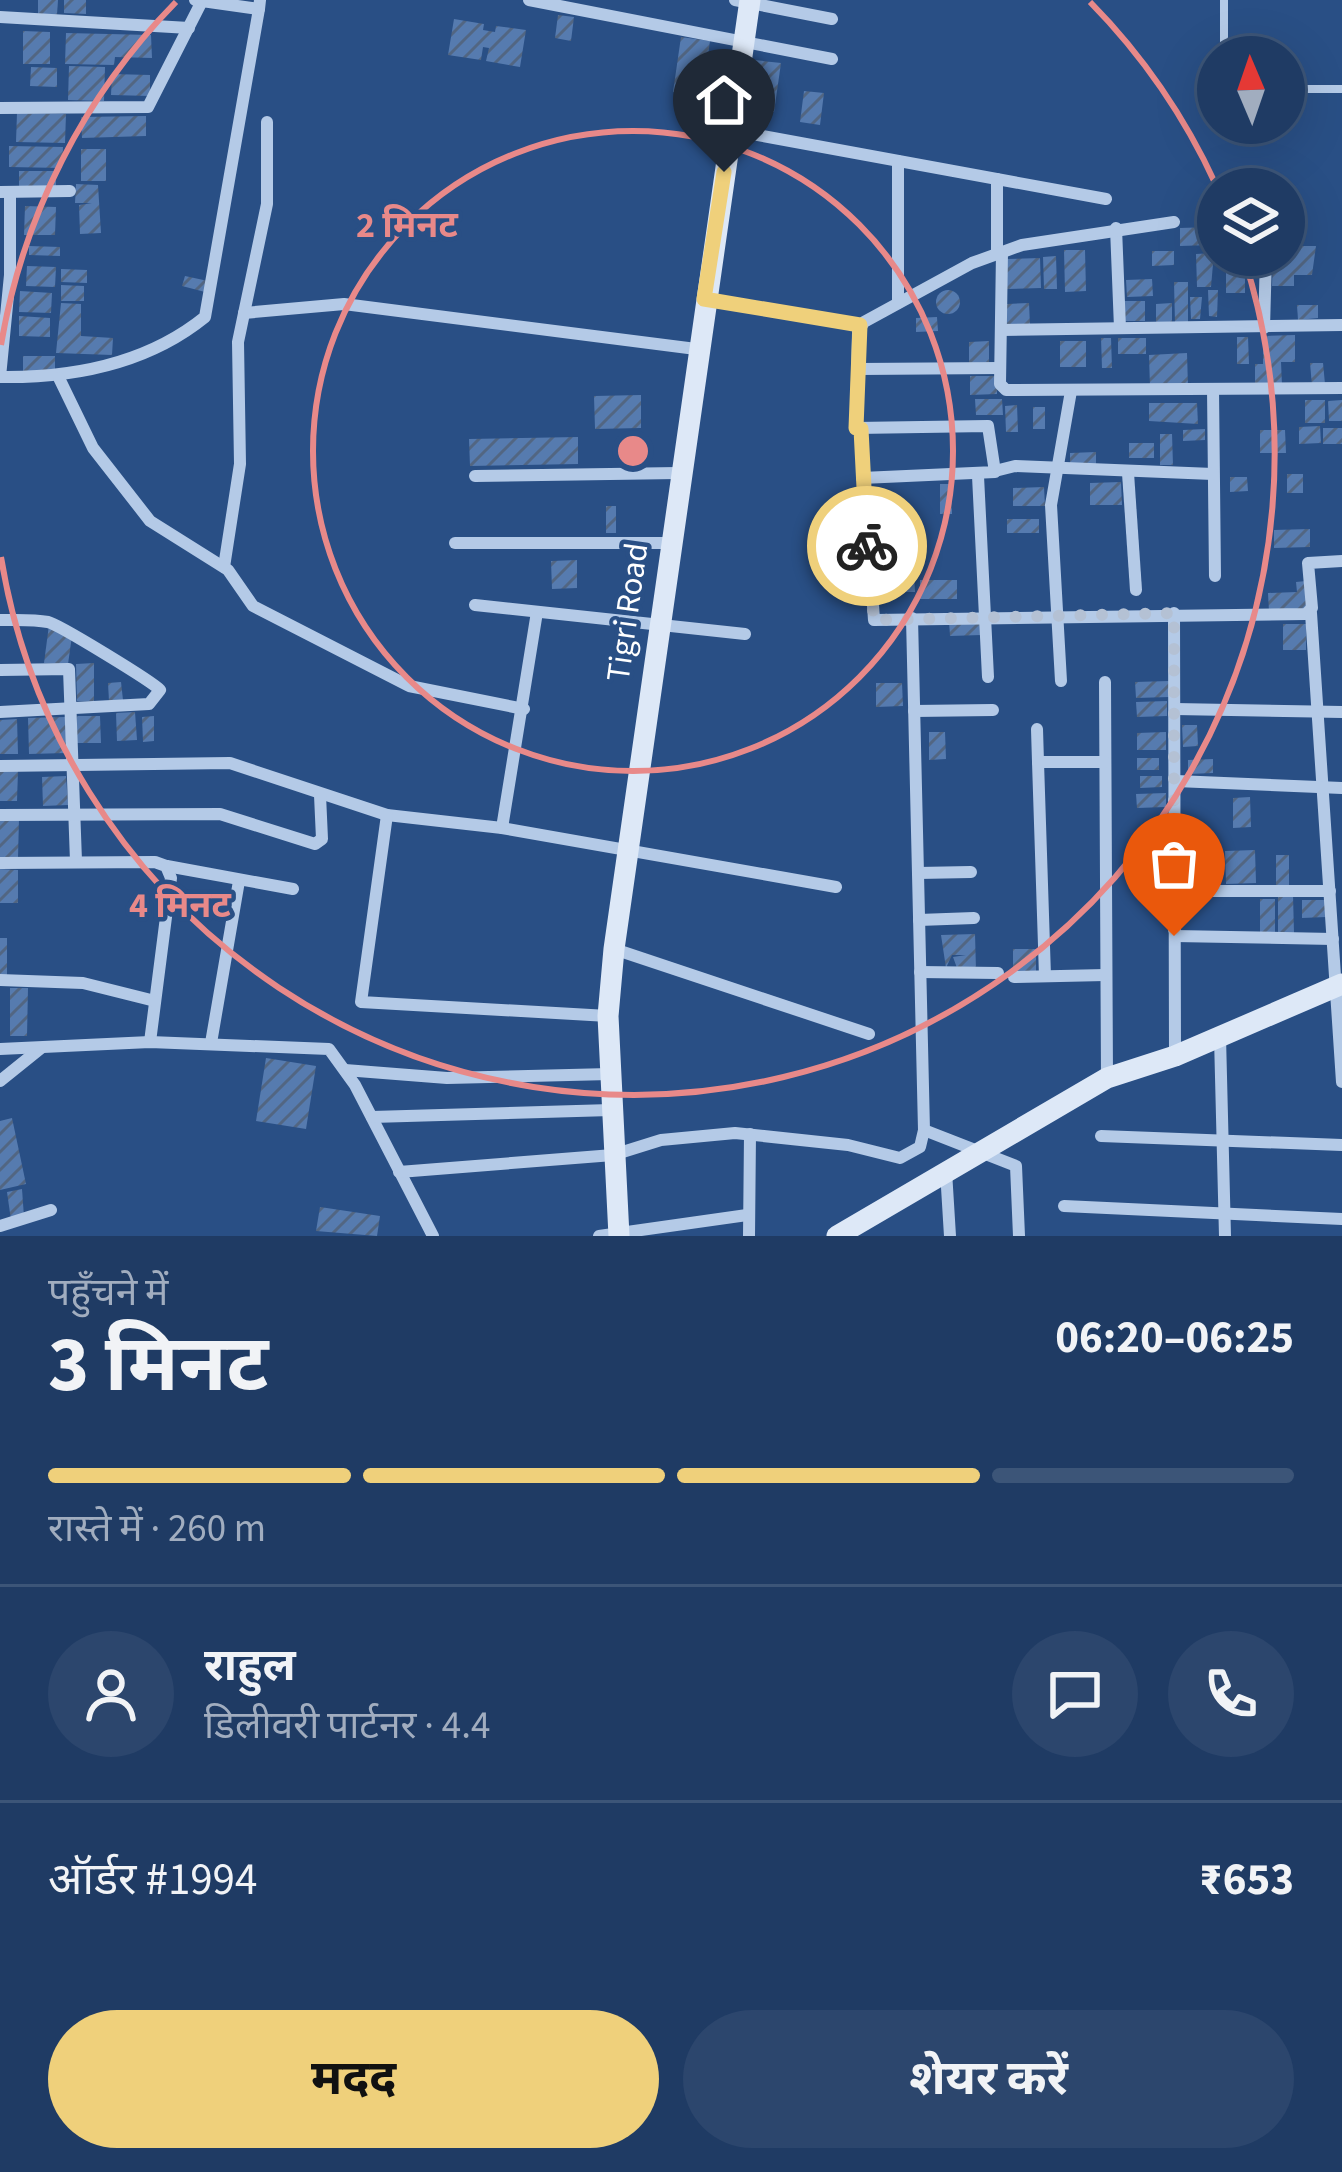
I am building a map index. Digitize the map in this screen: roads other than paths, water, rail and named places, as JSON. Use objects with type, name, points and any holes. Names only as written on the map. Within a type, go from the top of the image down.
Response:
[{"type":"street","points":[[529,0],[585,5],[832,59]]},
{"type":"street","points":[[0,108],[148,107],[198,1],[259,4],[205,317],[171,345],[59,378],[0,377],[5,192],[70,191]]},
{"type":"street","points":[[745,1],[832,20]]},
{"type":"street","name":"Tigri Road","points":[[612,1235],[608,1016],[614,950],[743,42],[745,1]]},
{"type":"street","points":[[0,16],[189,28]]},
{"type":"street","points":[[224,567],[241,464],[238,342],[267,204],[267,122]]},
{"type":"street","points":[[730,130],[1106,199]]},
{"type":"street","points":[[898,161],[898,303]]},
{"type":"street","points":[[997,179],[1000,384],[1006,390],[1342,388]]},
{"type":"street","points":[[704,299],[860,325],[999,253],[1174,221]]},
{"type":"street","points":[[1116,228],[1120,328]]},
{"type":"street","points":[[1264,328],[1265,276]]},
{"type":"street","points":[[244,313],[344,304],[696,349]]},
{"type":"street","points":[[860,325],[856,428],[987,425],[995,471]]},
{"type":"street","points":[[1001,330],[1342,325]]},
{"type":"street","points":[[859,369],[1000,368]]},
{"type":"street","points":[[59,378],[93,448],[150,521],[224,567],[253,606],[409,686],[524,709]]},
{"type":"street","points":[[1213,389],[1215,576]]},
{"type":"street","points":[[1061,681],[1051,506],[1071,391]]},
{"type":"street","points":[[861,429],[872,617],[1311,613]]},
{"type":"street","points":[[862,478],[978,476],[1015,466],[1213,474]]},
{"type":"street","points":[[475,476],[679,473]]},
{"type":"street","points":[[1128,473],[1136,590]]},
{"type":"street","points":[[978,476],[988,677]]},
{"type":"street","points":[[455,543],[669,543]]},
{"type":"street","points":[[1342,561],[1308,562],[1323,787],[1335,860],[1330,892],[1342,1082]]},
{"type":"street","points":[[475,605],[745,634]]},
{"type":"street","points":[[502,828],[537,612]]},
{"type":"street","points":[[1174,613],[1175,1056]]},
{"type":"street","points":[[399,1172],[613,1155],[661,1140],[750,1134],[848,1145],[900,1158],[920,1147],[924,1130],[911,618]]},
{"type":"street","points":[[0,620],[50,622],[77,634],[91,650],[160,690],[149,704],[0,712]]},
{"type":"street","points":[[0,670],[69,669],[76,861]]},
{"type":"street","points":[[1105,682],[1107,1078]]},
{"type":"street","points":[[914,711],[993,710]]},
{"type":"street","points":[[1175,710],[1342,712]]},
{"type":"street","points":[[1037,729],[1045,976]]},
{"type":"street","points":[[0,766],[220,761],[387,815],[502,828],[836,887]]},
{"type":"street","points":[[1038,762],[1105,762]]},
{"type":"street","points":[[1176,781],[1342,788]]},
{"type":"street","points":[[0,815],[220,814],[315,844],[322,839],[320,795]]},
{"type":"street","points":[[387,815],[361,1002],[608,1016]]},
{"type":"street","points":[[0,862],[166,866],[292,889]]},
{"type":"street","points":[[150,1042],[171,878],[166,866]]},
{"type":"street","points":[[918,874],[970,872]]},
{"type":"street","points":[[211,1042],[238,881]]},
{"type":"street","points":[[1174,891],[1330,892]]},
{"type":"street","points":[[919,920],[974,918]]},
{"type":"street","points":[[1174,936],[1333,939]]},
{"type":"street","points":[[614,950],[869,1034]]},
{"type":"street","points":[[920,972],[998,973]]},
{"type":"street","points":[[1014,977],[1105,975]]},
{"type":"street","points":[[0,980],[83,983],[155,1001]]},
{"type":"street","points":[[837,1236],[1107,1078],[1175,1056],[1339,985]]},
{"type":"street","points":[[1220,1036],[1225,1236]]},
{"type":"street","points":[[0,1048],[150,1042],[321,1046],[334,1052],[345,1070],[433,1236]]},
{"type":"street","points":[[0,1081],[42,1047]]},
{"type":"street","points":[[345,1070],[448,1078],[610,1074]]},
{"type":"street","points":[[372,1117],[611,1110]]},
{"type":"street","points":[[924,1130],[1016,1166],[1019,1236]]},
{"type":"street","points":[[749,1236],[750,1134]]},
{"type":"street","points":[[1101,1136],[1342,1145]]},
{"type":"street","points":[[946,1171],[950,1236]]},
{"type":"street","points":[[1064,1206],[1342,1220]]},
{"type":"street","points":[[0,1226],[52,1210]]},
{"type":"street","points":[[612,1235],[747,1215]]},
{"type":"lane","points":[[1224,0],[1224,36]]},
{"type":"lane","points":[[1305,89],[1342,89]]}]
